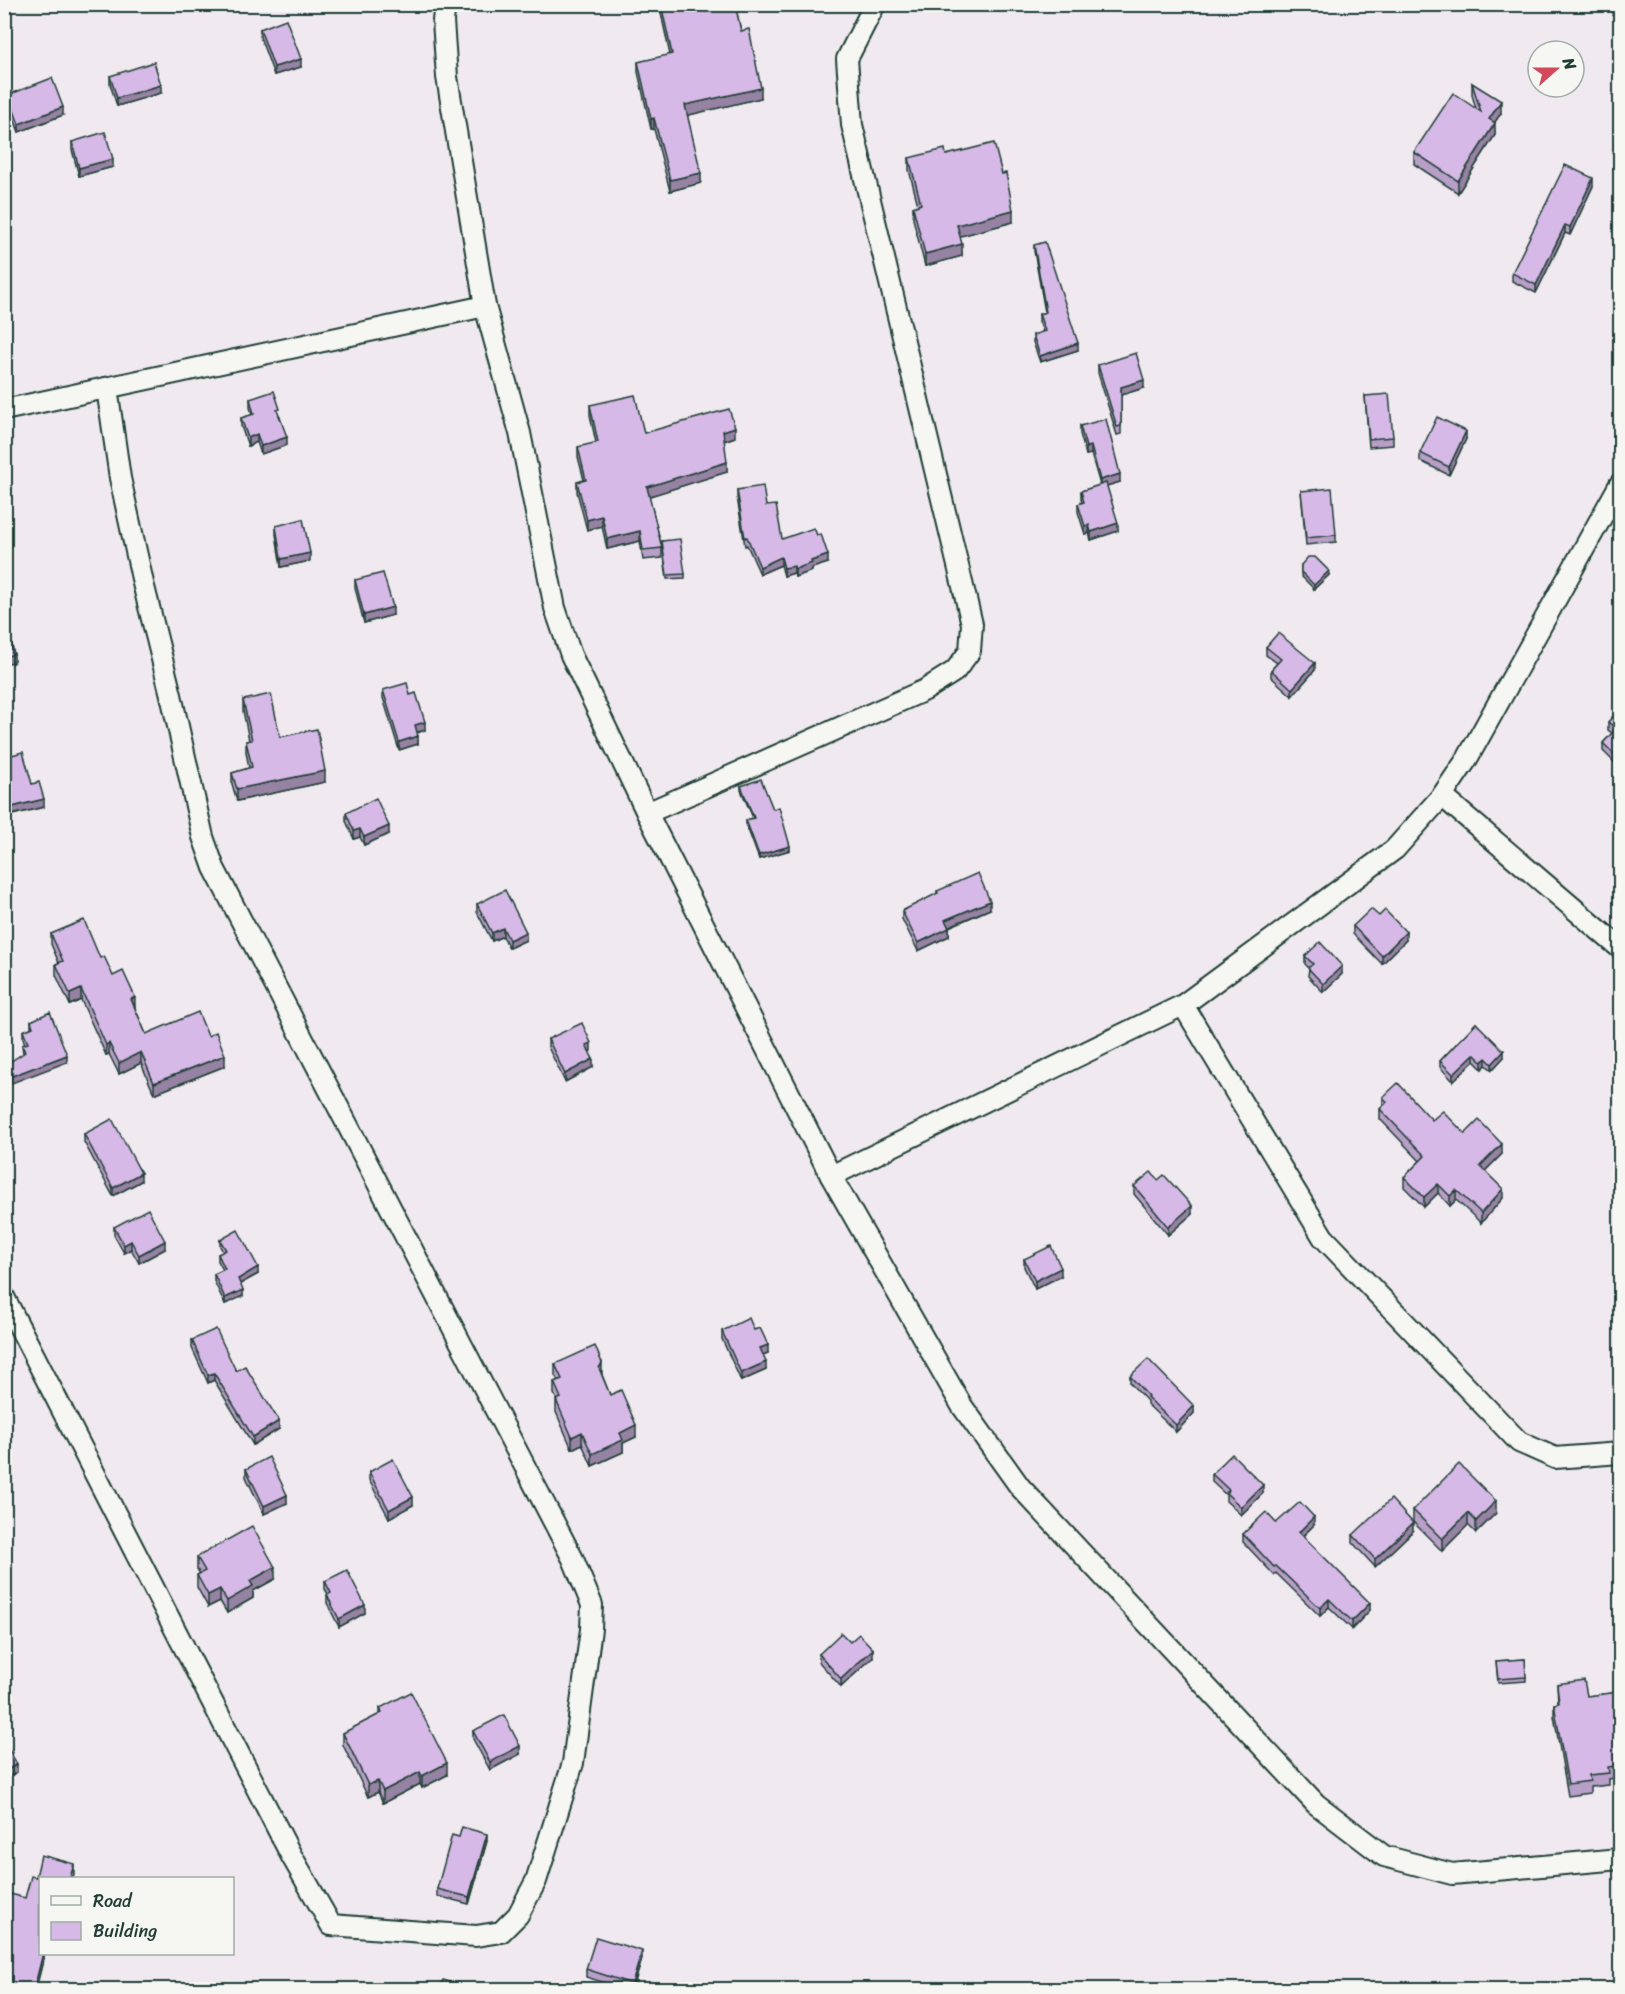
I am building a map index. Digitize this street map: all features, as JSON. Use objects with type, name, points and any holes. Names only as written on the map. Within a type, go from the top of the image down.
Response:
[{"type":"street","points":[[445,4],[443,21],[447,77],[485,306],[520,433],[555,608],[580,675],[647,813],[831,1176],[962,1406],[1014,1479],[1316,1804],[1384,1856],[1452,1874],[1620,1859]]},
{"type":"street","points":[[647,813],[925,690],[955,671],[970,651],[972,624],[852,125],[847,59],[875,4]]},
{"type":"street","points":[[4,410],[485,306]]},
{"type":"street","points":[[4,1298],[291,1854],[331,1925],[476,1936],[501,1932],[518,1915],[536,1881],[573,1763],[591,1629],[591,1605],[573,1559],[214,868],[203,837],[120,478],[107,388]]},
{"type":"street","points":[[831,1176],[1183,1005],[1395,849],[1442,796],[1467,759],[1620,484]]},
{"type":"street","points":[[1442,796],[1620,948]]},
{"type":"street","points":[[1183,1005],[1323,1237],[1519,1442],[1555,1458],[1620,1452]]},
{"type":"building","points":[[661,4],[735,4],[741,31],[749,29],[761,88],[685,105],[701,173],[670,180],[654,118],[651,119],[638,62],[672,54]]},
{"type":"building","points":[[286,19],[301,59],[274,67],[260,29]]},
{"type":"building","points":[[154,62],[161,85],[117,98],[110,76]]},
{"type":"building","points":[[52,78],[63,107],[19,124],[8,95]]},
{"type":"building","points":[[1472,83],[1501,101],[1489,119],[1495,123],[1458,181],[1414,152],[1453,93],[1481,112]]},
{"type":"building","points":[[105,132],[113,159],[79,168],[72,142]]},
{"type":"building","points":[[994,143],[1002,174],[1006,173],[1013,210],[957,225],[962,244],[925,254],[913,207],[921,204],[909,158],[945,149],[946,155]]},
{"type":"building","points":[[1565,165],[1593,178],[1570,227],[1565,225],[1536,285],[1512,273]]},
{"type":"building","points":[[1045,242],[1078,343],[1040,356],[1033,335],[1045,331],[1039,314],[1046,312],[1034,245]]},
{"type":"building","points":[[1136,353],[1144,380],[1121,387],[1121,426],[1117,427],[1098,365]]},
{"type":"building","points":[[274,391],[280,409],[277,410],[287,437],[261,446],[257,434],[248,438],[241,418],[254,414],[250,399]]},
{"type":"building","points":[[1389,394],[1393,437],[1369,439],[1365,396]]},
{"type":"building","points":[[635,395],[644,433],[729,409],[735,427],[723,431],[727,462],[647,487],[662,548],[643,550],[640,531],[607,539],[602,516],[587,520],[577,482],[586,480],[578,447],[598,442],[590,405]]},
{"type":"building","points":[[1437,417],[1466,431],[1449,467],[1420,453]]},
{"type":"building","points":[[1106,419],[1120,474],[1100,480],[1091,446],[1086,447],[1080,426]]},
{"type":"building","points":[[1106,483],[1118,523],[1091,532],[1089,525],[1085,526],[1078,504],[1084,502],[1081,491]]},
{"type":"building","points":[[763,486],[766,506],[776,505],[782,539],[814,528],[817,535],[821,534],[828,555],[795,569],[794,566],[784,568],[781,557],[760,567],[747,537],[745,538],[737,490]]},
{"type":"building","points":[[1332,488],[1336,535],[1306,538],[1301,491]]},
{"type":"building","points":[[303,519],[310,553],[281,559],[276,526]]},
{"type":"building","points":[[680,539],[685,574],[667,575],[662,541]]},
{"type":"building","points":[[1308,557],[1315,557],[1329,571],[1314,585],[1301,572],[1301,565]]},
{"type":"building","points":[[383,573],[393,607],[364,615],[355,580]]},
{"type":"building","points":[[4,615],[14,654],[4,657]]},
{"type":"building","points":[[1278,633],[1315,663],[1292,689],[1271,670],[1281,659],[1266,647]]},
{"type":"building","points":[[407,683],[410,695],[416,693],[425,722],[415,725],[418,736],[399,742],[383,690]]},
{"type":"building","points":[[271,694],[280,737],[317,729],[325,771],[237,789],[232,773],[252,767],[246,741],[252,740],[243,700]]},
{"type":"building","points":[[1620,709],[1620,760],[1603,743],[1616,729],[1608,722]]},
{"type":"building","points":[[23,752],[32,784],[39,782],[44,799],[12,807],[4,781],[4,757]]},
{"type":"building","points":[[761,779],[773,809],[779,807],[790,846],[759,855],[746,820],[754,818],[741,786]]},
{"type":"building","points":[[376,798],[389,826],[364,837],[360,829],[354,831],[346,813]]},
{"type":"building","points":[[978,873],[990,901],[945,920],[949,928],[918,943],[902,911],[938,893],[937,891]]},
{"type":"building","points":[[505,890],[526,932],[509,940],[503,928],[492,933],[477,904]]},
{"type":"building","points":[[1371,909],[1379,916],[1385,910],[1406,932],[1382,956],[1353,926]]},
{"type":"building","points":[[84,920],[100,958],[104,956],[113,976],[123,971],[135,997],[131,999],[146,1034],[198,1012],[208,1036],[216,1032],[225,1055],[154,1083],[141,1052],[119,1063],[109,1043],[106,1045],[81,989],[70,994],[56,964],[63,961],[51,934]]},
{"type":"building","points":[[1320,942],[1342,966],[1323,984],[1308,968],[1313,964],[1305,956]]},
{"type":"building","points":[[50,1012],[67,1055],[4,1079],[4,1066],[25,1052],[22,1045],[28,1043],[23,1031],[33,1027],[31,1021]]},
{"type":"building","points":[[582,1023],[591,1043],[586,1045],[593,1059],[565,1074],[548,1039]]},
{"type":"building","points":[[1476,1023],[1504,1051],[1492,1064],[1486,1058],[1482,1062],[1474,1054],[1453,1074],[1440,1061]]},
{"type":"building","points":[[1398,1083],[1432,1120],[1443,1111],[1465,1134],[1479,1120],[1502,1144],[1480,1166],[1503,1189],[1481,1213],[1456,1190],[1450,1196],[1438,1184],[1424,1197],[1404,1177],[1425,1156],[1380,1109],[1387,1102],[1383,1097]]},
{"type":"building","points":[[112,1119],[141,1173],[113,1188],[84,1134]]},
{"type":"building","points":[[1151,1172],[1158,1180],[1164,1175],[1192,1206],[1168,1227],[1134,1186]]},
{"type":"building","points":[[148,1209],[165,1241],[139,1255],[131,1241],[124,1245],[114,1227]]},
{"type":"building","points":[[238,1230],[258,1267],[238,1279],[243,1290],[225,1298],[214,1274],[225,1269],[218,1254],[226,1250],[220,1240]]},
{"type":"building","points":[[1051,1246],[1061,1268],[1035,1281],[1024,1259]]},
{"type":"building","points":[[749,1318],[754,1330],[760,1328],[768,1345],[760,1348],[766,1362],[741,1373],[722,1331]]},
{"type":"building","points":[[216,1329],[236,1371],[245,1366],[279,1421],[253,1437],[214,1373],[208,1375],[192,1340]]},
{"type":"building","points":[[595,1346],[602,1363],[599,1368],[610,1395],[621,1390],[636,1425],[620,1433],[623,1440],[592,1454],[582,1432],[572,1437],[556,1400],[561,1398],[554,1382],[562,1379],[555,1364]]},
{"type":"building","points":[[1148,1359],[1194,1406],[1176,1425],[1147,1397],[1130,1376]]},
{"type":"building","points":[[1232,1454],[1263,1485],[1241,1507],[1226,1493],[1229,1490],[1212,1474]]},
{"type":"building","points":[[269,1457],[287,1495],[264,1506],[246,1469]]},
{"type":"building","points":[[393,1459],[413,1497],[389,1510],[369,1472]]},
{"type":"building","points":[[1459,1464],[1496,1501],[1476,1521],[1468,1513],[1442,1539],[1413,1510]]},
{"type":"building","points":[[1391,1499],[1413,1523],[1375,1559],[1353,1535]]},
{"type":"building","points":[[1300,1502],[1314,1517],[1299,1532],[1370,1603],[1352,1621],[1329,1599],[1320,1608],[1276,1566],[1274,1567],[1243,1534],[1266,1512],[1276,1523]]},
{"type":"building","points":[[252,1526],[275,1567],[250,1581],[253,1586],[227,1601],[220,1589],[208,1595],[197,1575],[205,1571],[197,1557]]},
{"type":"building","points":[[347,1570],[365,1605],[339,1619],[327,1595],[331,1593],[325,1581]]},
{"type":"building","points":[[841,1633],[850,1642],[859,1634],[873,1649],[841,1679],[819,1654]]},
{"type":"building","points":[[1525,1659],[1526,1677],[1498,1679],[1496,1661]]},
{"type":"building","points":[[1584,1680],[1587,1696],[1620,1692],[1620,1765],[1608,1767],[1609,1773],[1589,1775],[1590,1781],[1568,1784],[1554,1704],[1559,1703],[1557,1684]]},
{"type":"building","points":[[411,1692],[447,1763],[422,1776],[420,1772],[383,1791],[378,1781],[368,1785],[343,1733],[382,1713],[380,1708]]},
{"type":"building","points":[[504,1715],[520,1746],[490,1762],[473,1731]]},
{"type":"building","points":[[4,1741],[17,1764],[4,1772]]},
{"type":"building","points":[[462,1827],[487,1834],[469,1897],[437,1889],[452,1835],[459,1837]]},
{"type":"building","points":[[41,1855],[74,1864],[70,1877],[39,1877],[39,1955],[42,1955],[34,1989],[4,1989],[4,1892],[25,1898],[31,1876],[36,1877]]},
{"type":"building","points":[[596,1937],[642,1951],[632,1984],[586,1969]]},
{"type":"building","points":[[443,1980],[472,1988],[472,1989],[440,1989]]}]
